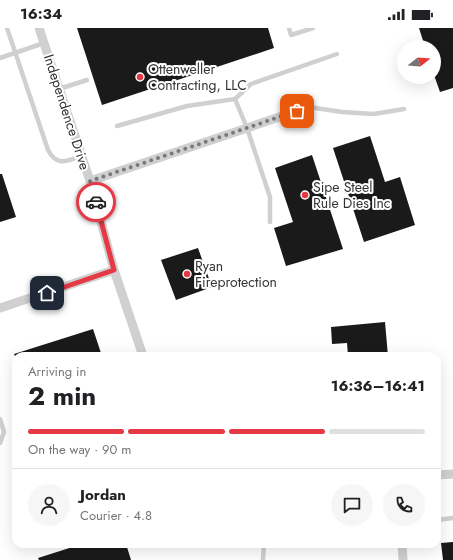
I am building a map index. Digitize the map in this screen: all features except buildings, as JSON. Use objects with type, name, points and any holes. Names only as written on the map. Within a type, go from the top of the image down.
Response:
[{"type":"street","name":"Independence Drive","points":[[39,28],[90,181],[114,270],[142,352]]},
{"type":"street","points":[[90,181],[309,107]]},
{"type":"street","points":[[0,308],[114,270]]},
{"type":"street","points":[[441,475],[453,474]]},
{"type":"street","points":[[402,548],[403,560]]},
{"type":"lane","points":[[7,28],[48,150],[55,160],[59,161],[66,161],[82,156]]},
{"type":"lane","points":[[289,28],[291,36],[313,28]]},
{"type":"lane","points":[[0,58],[44,43]]},
{"type":"lane","points":[[117,126],[187,106],[235,99],[251,84],[337,54]]},
{"type":"lane","points":[[59,89],[87,80]]},
{"type":"lane","points":[[235,99],[247,128],[270,197],[270,222]]},
{"type":"lane","points":[[309,107],[342,112],[374,114],[404,109]]},
{"type":"lane","points":[[0,419],[4,432],[0,443]]},
{"type":"lane","points":[[441,520],[453,518]]},
{"type":"lane","points":[[263,560],[264,548]]},
{"type":"way so far","points":[[96,202],[90,181],[297,111]]},
{"type":"place","name":"Ottenweller Contracting, LLC","points":[[140,77]]},
{"type":"place","name":"Sipe Steel Rule Dies Inc","points":[[305,195]]},
{"type":"place","name":"Ryan Fireprotection","points":[[187,274]]},
{"type":"route","points":[[47,293],[114,270],[96,202]]}]
